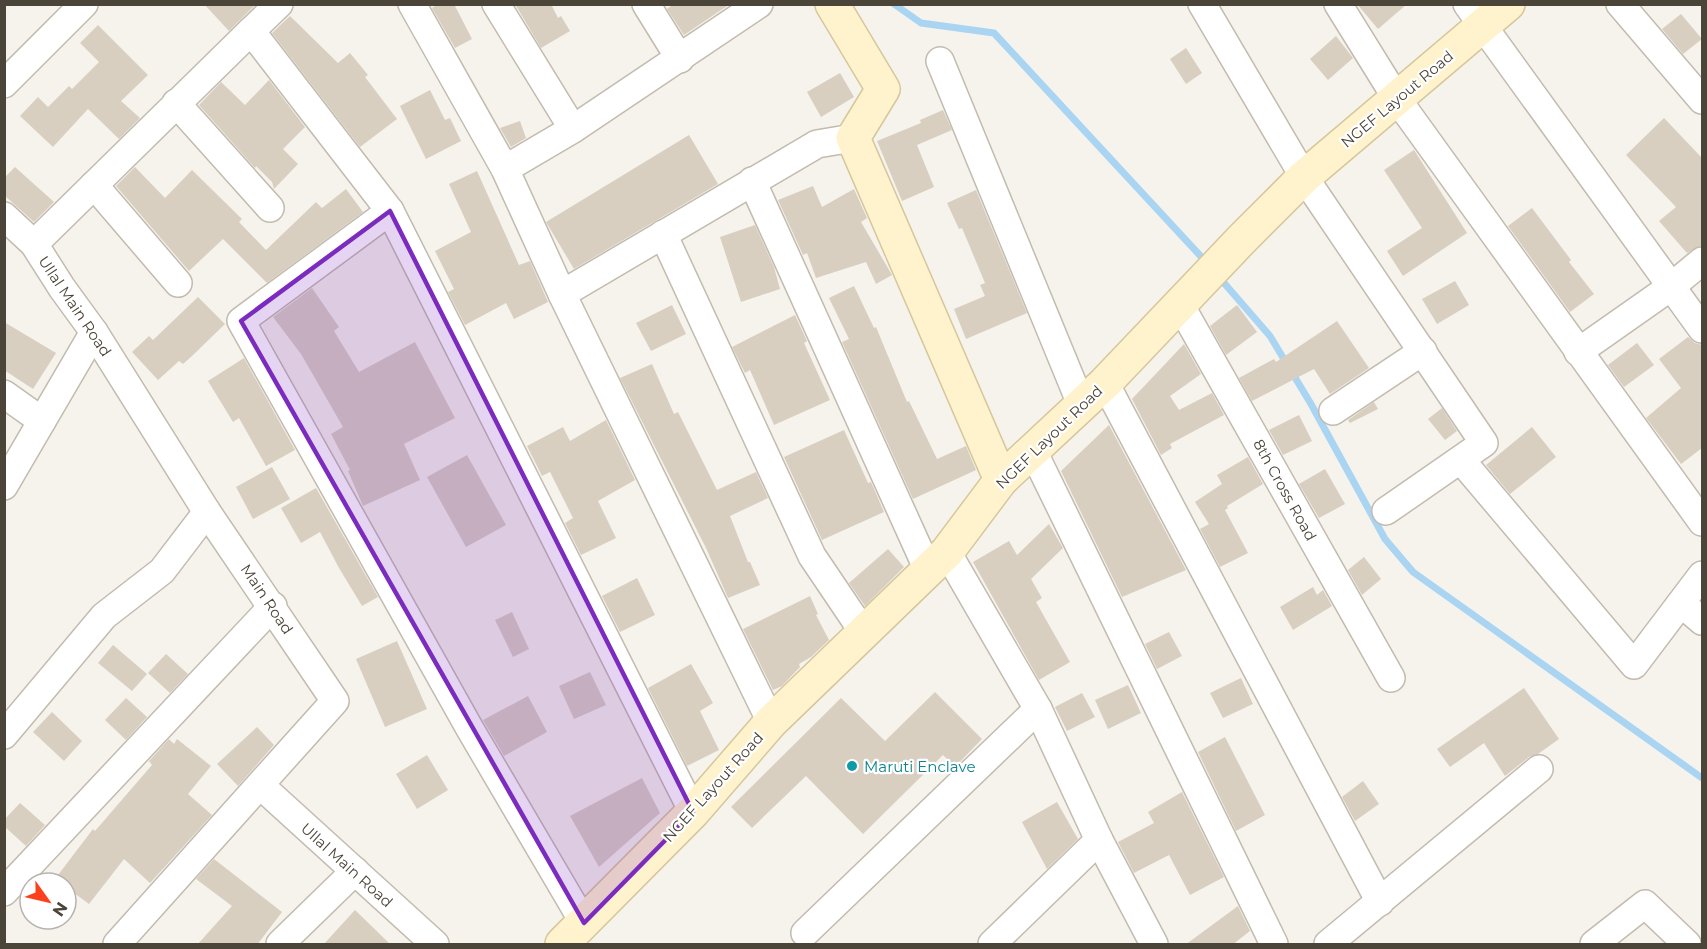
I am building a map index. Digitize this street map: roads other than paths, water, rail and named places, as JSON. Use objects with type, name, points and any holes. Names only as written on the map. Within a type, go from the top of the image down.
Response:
[{"type":"street","points":[[4,84],[84,4]]},
{"type":"street","points":[[34,244],[279,4]]},
{"type":"street","points":[[412,4],[506,169],[562,294],[771,722]]},
{"type":"street","points":[[496,4],[573,129]]},
{"type":"street","points":[[646,4],[680,59]]},
{"type":"street","points":[[506,169],[573,129],[759,4]]},
{"type":"street","points":[[832,4],[883,89],[854,138]]},
{"type":"street","points":[[1202,4],[1304,177],[1484,443],[1386,511]]},
{"type":"street","points":[[1338,4],[1397,99],[1702,522]]},
{"type":"street","name":"NGEF Layout Road","points":[[573,934],[693,812],[771,722],[938,561],[1001,480],[1105,383],[1179,303],[1304,177],[1397,99],[1475,16],[1508,4]]},
{"type":"street","points":[[1620,4],[1702,100]]},
{"type":"street","points":[[1475,16],[1702,328]]},
{"type":"street","points":[[250,31],[390,211],[693,812]]},
{"type":"street","points":[[940,61],[1081,405]]},
{"type":"street","points":[[176,103],[270,208]]},
{"type":"street","points":[[562,294],[817,144],[854,138]]},
{"type":"street","points":[[854,138],[1001,480]]},
{"type":"street","points":[[752,181],[938,561],[1038,709],[1099,840],[1154,945]]},
{"type":"street","points":[[94,185],[178,283]]},
{"type":"street","points":[[390,211],[241,321],[470,729],[573,934]]},
{"type":"street","name":"Ullal Main Road","points":[[4,216],[34,244],[139,402]]},
{"type":"street","points":[[663,234],[812,556],[864,633]]},
{"type":"street","points":[[1578,352],[1672,286],[1702,261]]},
{"type":"street","name":"8th Cross Road","points":[[1179,303],[1391,678]]},
{"type":"street","points":[[4,486],[94,332]]},
{"type":"street","points":[[1333,411],[1423,351]]},
{"type":"street","points":[[1105,383],[1380,902]]},
{"type":"street","points":[[4,394],[42,421]]},
{"type":"street","name":"Main Road","points":[[139,402],[207,512],[273,606],[335,701],[260,785]]},
{"type":"street","points":[[1032,449],[1274,945]]},
{"type":"street","points":[[1461,460],[1634,665],[1702,575]]},
{"type":"street","points":[[4,735],[104,616],[162,571],[207,512]]},
{"type":"street","points":[[1681,603],[1702,621]]},
{"type":"street","points":[[4,892],[273,606]]},
{"type":"street","points":[[805,933],[1038,709]]},
{"type":"street","points":[[1328,945],[1539,770]]},
{"type":"street","points":[[117,945],[260,785]]},
{"type":"street","name":"Ullal Main Road","points":[[260,785],[435,945]]},
{"type":"street","points":[[992,945],[1099,840]]},
{"type":"street","points":[[280,945],[355,871]]},
{"type":"street","points":[[1594,945],[1645,904],[1687,945]]},
{"type":"waterway","points":[[894,4],[921,23],[994,33],[1207,263]]},
{"type":"waterway","points":[[1218,276],[1270,336],[1311,404],[1385,539],[1413,572],[1702,778]]},
{"type":"place","name":"Maruti Enclave","points":[[852,766]]}]
